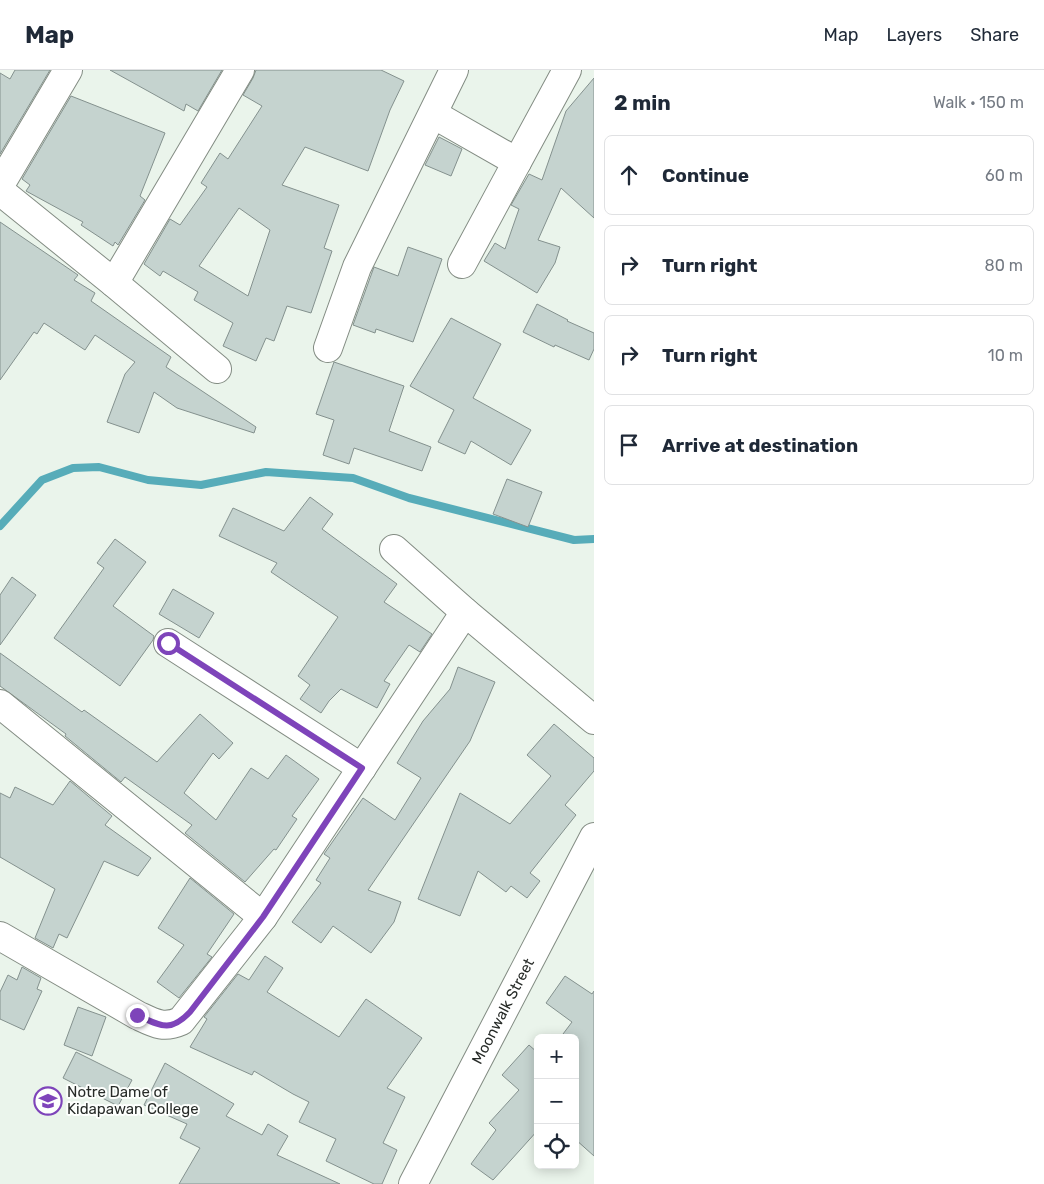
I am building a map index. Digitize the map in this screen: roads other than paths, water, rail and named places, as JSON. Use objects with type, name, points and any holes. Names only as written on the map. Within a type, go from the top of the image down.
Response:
[{"type":"street","points":[[0,185],[68,70]]},
{"type":"street","points":[[114,282],[240,70]]},
{"type":"street","points":[[328,348],[357,267],[454,70]]},
{"type":"street","points":[[462,264],[567,70]]},
{"type":"street","points":[[433,114],[517,162]]},
{"type":"street","points":[[0,191],[114,282],[217,369]]},
{"type":"street","points":[[394,549],[465,612],[594,720]]},
{"type":"street","points":[[0,936],[137,1015],[159,1025],[171,1026],[181,1021],[263,917],[465,612]]},
{"type":"street","points":[[168,643],[362,768]]},
{"type":"street","points":[[0,704],[263,917]]},
{"type":"street","name":"Moonwalk Street","points":[[413,1184],[594,837]]},
{"type":"waterway","points":[[0,526],[42,480],[73,468],[99,467],[148,480],[201,485],[266,472],[353,478],[409,498],[574,540],[594,539]]},
{"type":"place","name":"Notre Dame of Kidapawan College","points":[[48,1101]]}]
